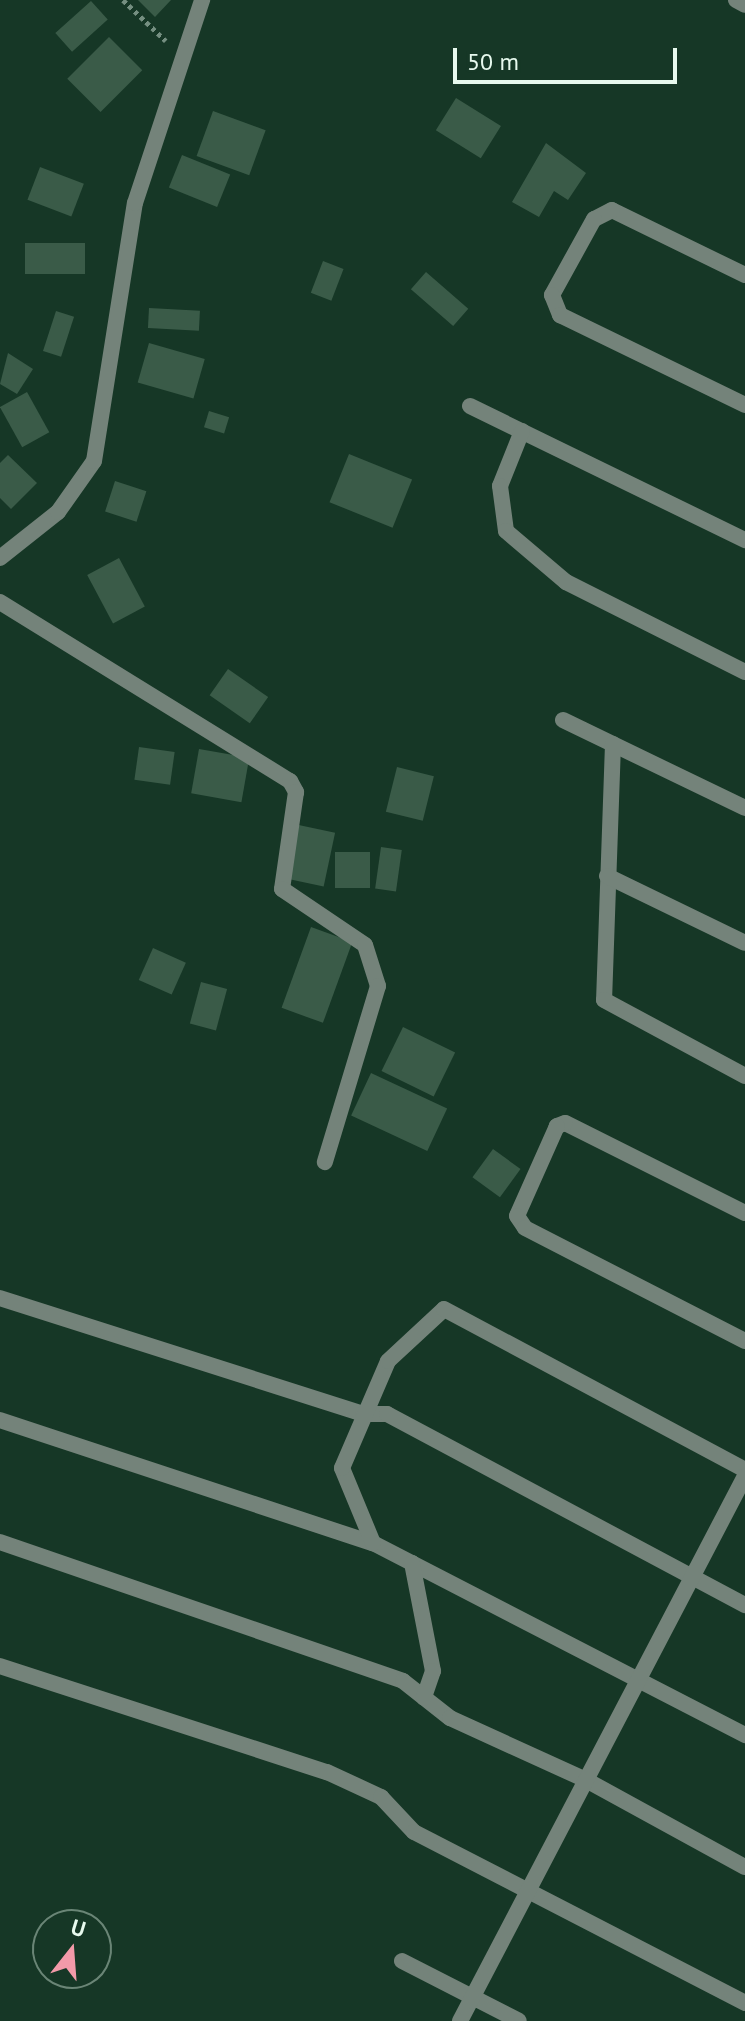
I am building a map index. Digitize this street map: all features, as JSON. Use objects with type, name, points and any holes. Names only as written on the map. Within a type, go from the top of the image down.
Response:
[{"type":"street","points":[[0,558],[58,512],[94,461],[135,203],[202,0]]},
{"type":"street","points":[[736,0],[745,5]]},
{"type":"street","points":[[745,275],[612,210],[594,219],[552,295],[560,315],[745,405]]},
{"type":"street","points":[[470,406],[745,540]]},
{"type":"street","points":[[522,431],[500,486],[506,531],[566,582],[745,672]]},
{"type":"street","points":[[0,602],[290,781],[296,792],[282,889],[365,945],[376,963],[378,986],[325,1162]]},
{"type":"street","points":[[563,720],[745,808]]},
{"type":"street","points":[[613,744],[604,1000],[745,1076]]},
{"type":"street","points":[[607,876],[745,943]]},
{"type":"street","points":[[745,1213],[565,1123],[557,1126],[517,1216],[525,1228],[745,1341]]},
{"type":"street","points":[[0,1298],[363,1414],[387,1414],[745,1605]]},
{"type":"street","points":[[373,1543],[342,1468],[388,1361],[444,1309],[745,1473],[460,2021]]},
{"type":"street","points":[[0,1420],[373,1543],[640,1678],[745,1735]]},
{"type":"street","points":[[0,1542],[403,1681],[450,1718],[586,1780],[745,1867]]},
{"type":"street","points":[[412,1563],[433,1671],[424,1697]]},
{"type":"street","points":[[0,1666],[327,1772],[381,1797],[414,1832],[745,2003]]},
{"type":"street","points":[[402,1961],[519,2021]]},
{"type":"path","points":[[123,0],[181,56]]},
{"type":"building","points":[[138,0],[171,0],[155,17]]},
{"type":"building","points":[[91,1],[108,20],[72,52],[55,33]]},
{"type":"building","points":[[109,37],[142,70],[101,112],[67,79]]},
{"type":"building","points":[[456,98],[501,126],[481,158],[436,130]]},
{"type":"building","points":[[213,111],[266,130],[249,175],[197,156]]},
{"type":"building","points":[[546,143],[586,173],[568,200],[554,191],[539,217],[512,202]]},
{"type":"building","points":[[182,155],[230,174],[217,207],[169,187]]},
{"type":"building","points":[[40,167],[84,184],[71,217],[27,200]]},
{"type":"building","points":[[25,243],[85,243],[85,274],[25,274]]},
{"type":"building","points":[[323,261],[344,269],[331,301],[311,293]]},
{"type":"building","points":[[426,272],[468,309],[453,326],[411,289]]},
{"type":"building","points":[[149,308],[200,311],[199,331],[148,328]]},
{"type":"building","points":[[56,311],[74,317],[61,357],[43,351]]},
{"type":"building","points":[[149,343],[205,359],[193,398],[138,382]]},
{"type":"building","points":[[8,353],[33,369],[17,394],[0,384]]},
{"type":"building","points":[[27,392],[49,432],[22,447],[0,407]]},
{"type":"building","points":[[209,411],[229,417],[224,433],[204,427]]},
{"type":"building","points":[[349,454],[412,479],[393,528],[330,502]]},
{"type":"building","points":[[8,455],[37,483],[11,509],[0,498],[0,463]]},
{"type":"building","points":[[115,481],[146,491],[136,522],[105,511]]},
{"type":"building","points":[[119,558],[145,607],[113,623],[87,575]]},
{"type":"building","points":[[228,669],[268,697],[250,723],[210,695]]},
{"type":"building","points":[[139,747],[175,752],[170,785],[134,780]]},
{"type":"building","points":[[199,749],[249,758],[241,802],[191,793]]},
{"type":"building","points":[[397,767],[434,776],[423,821],[386,812]]},
{"type":"building","points":[[294,824],[335,833],[324,887],[283,878]]},
{"type":"building","points":[[381,847],[402,850],[396,892],[375,889]]},
{"type":"building","points":[[335,852],[370,852],[370,888],[335,888]]},
{"type":"building","points":[[311,927],[352,942],[323,1023],[282,1008]]},
{"type":"building","points":[[153,948],[186,963],[172,995],[139,980]]},
{"type":"building","points":[[201,982],[227,989],[216,1031],[190,1024]]},
{"type":"building","points":[[403,1027],[455,1052],[434,1096],[382,1071]]},
{"type":"building","points":[[371,1073],[447,1108],[427,1151],[351,1116]]},
{"type":"building","points":[[493,1149],[521,1169],[500,1197],[472,1177]]}]
